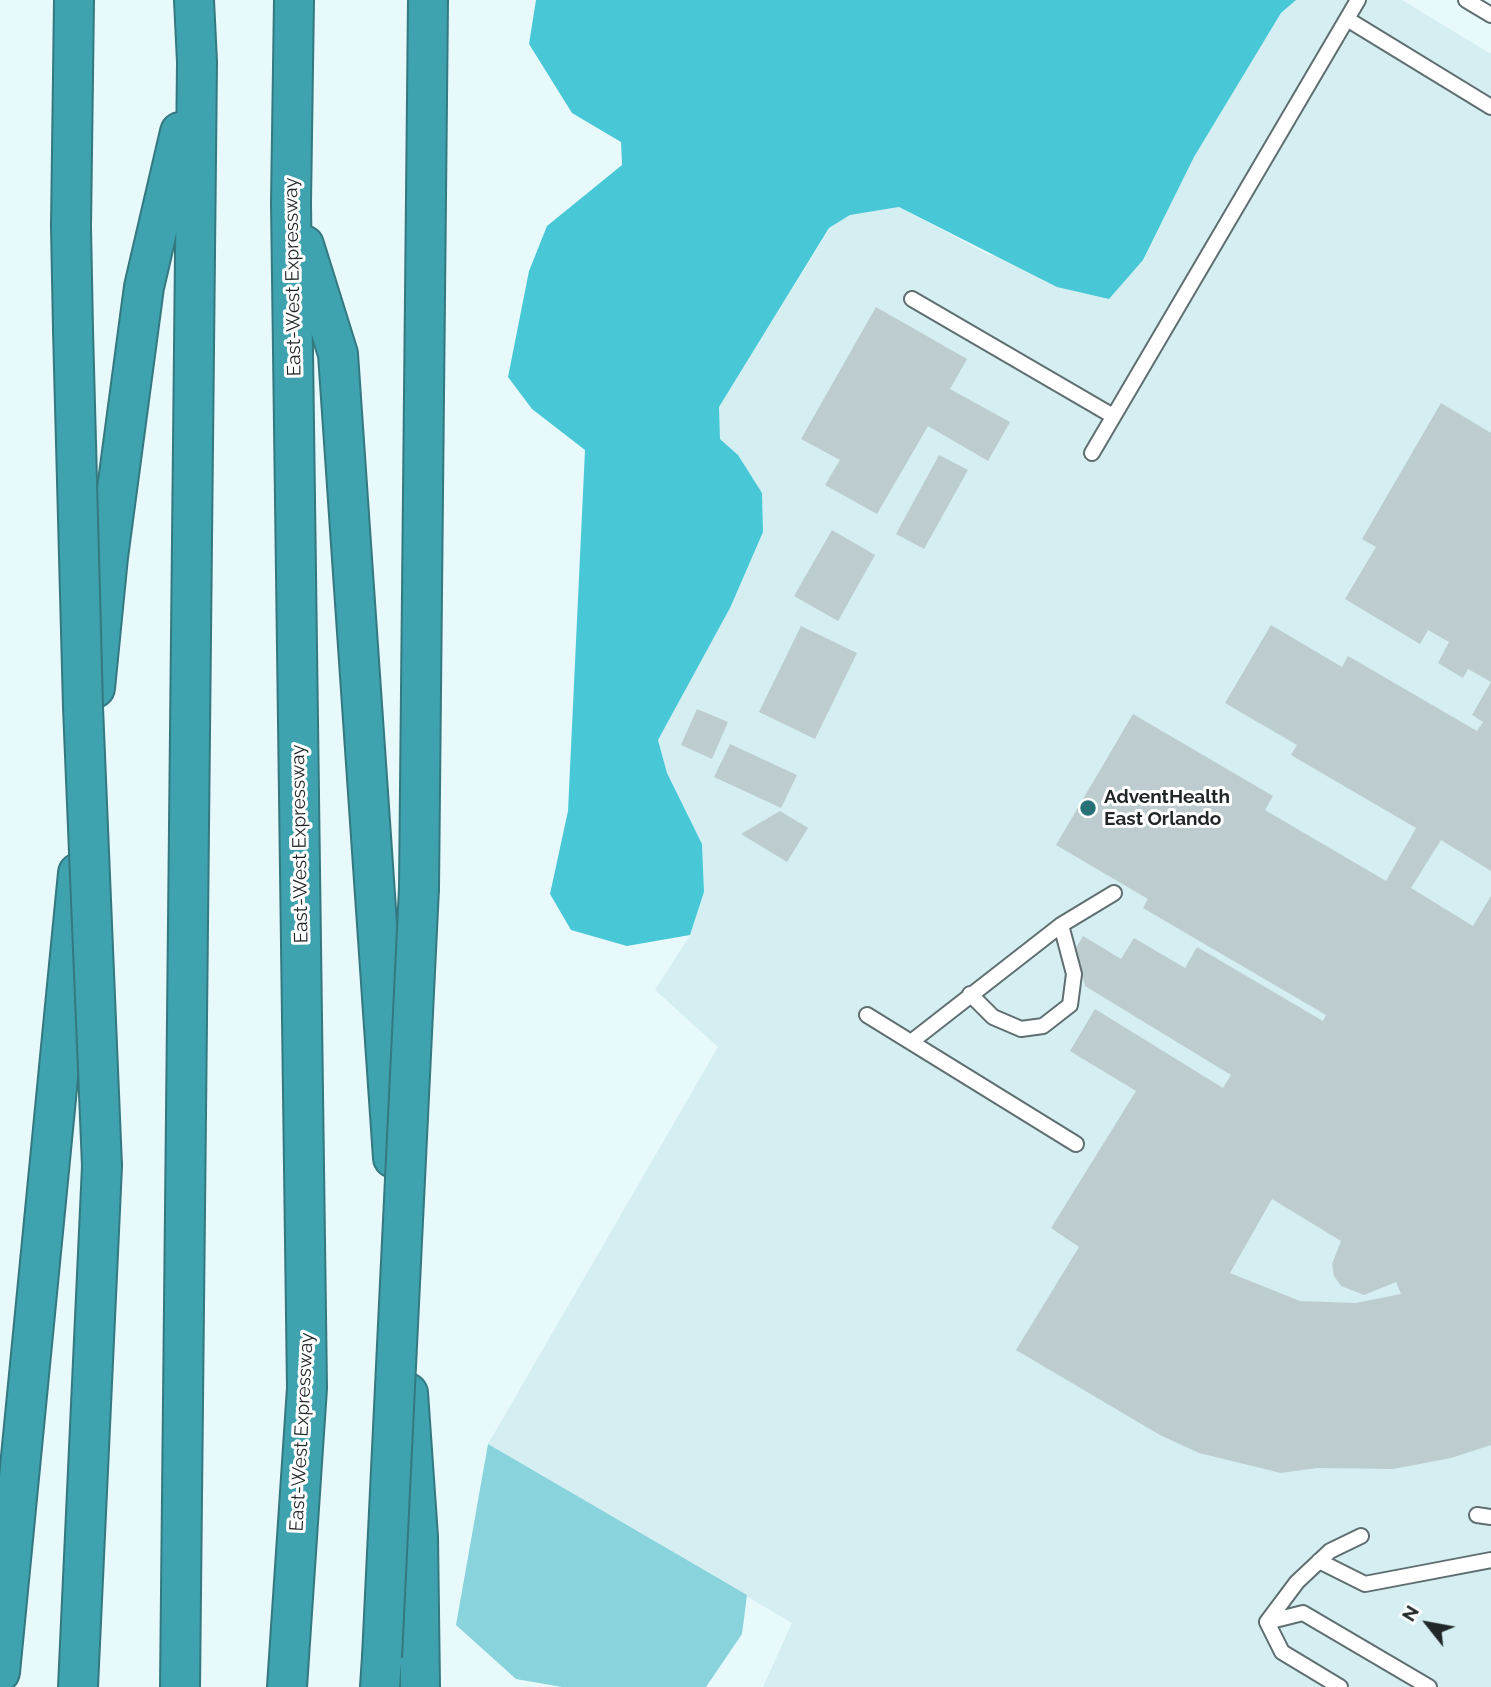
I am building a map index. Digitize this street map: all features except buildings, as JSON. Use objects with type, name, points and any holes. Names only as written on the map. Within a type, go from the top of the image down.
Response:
[{"type":"highway","points":[[74,0],[71,227],[73,330],[83,707],[102,1166],[78,1687]]},
{"type":"highway","points":[[180,1687],[197,62],[194,0]]},
{"type":"highway","name":"East-West Expressway","points":[[287,1687],[307,1388],[291,203],[294,0]]},
{"type":"highway","points":[[381,1672],[419,888],[428,0]]},
{"type":"highway","points":[[0,1672],[108,557],[144,287],[197,62]]},
{"type":"highway","points":[[291,203],[338,354],[418,1537],[420,1687]]},
{"type":"lane","points":[[1092,453],[1358,0]]},
{"type":"lane","points":[[1466,0],[1491,15]]},
{"type":"lane","points":[[1347,19],[1491,107]]},
{"type":"lane","points":[[912,299],[1114,416]]},
{"type":"lane","points":[[911,1042],[1061,925],[1114,893]]},
{"type":"lane","points":[[970,994],[993,1017],[1021,1029],[1043,1026],[1070,1005],[1074,974],[1061,925]]},
{"type":"lane","points":[[867,1015],[1076,1144]]},
{"type":"lane","points":[[1267,1622],[1297,1582],[1330,1551],[1361,1536]]},
{"type":"lane","points":[[1320,1561],[1365,1584],[1491,1560]]},
{"type":"lane","points":[[1267,1622],[1303,1613],[1429,1687]]},
{"type":"lane","points":[[1267,1622],[1282,1652],[1340,1687]]},
{"type":"shaded area","points":[[536,0],[1296,0],[1281,13],[1194,157],[1143,260],[1109,299],[1057,287],[899,207],[850,215],[829,228],[719,407],[720,439],[738,455],[762,493],[763,532],[730,608],[658,740],[667,773],[702,844],[704,892],[690,935],[627,946],[571,930],[550,894],[568,811],[585,450],[532,409],[508,377],[529,271],[547,226],[622,165],[621,142],[572,113],[529,44]]},
{"type":"shaded area","name":"AdventHealth East Orlando","points":[[1296,0],[1402,0],[1491,54],[1491,1687],[763,1687],[792,1623],[488,1444],[718,1047],[655,990],[690,935],[704,892],[702,844],[667,773],[658,740],[730,608],[738,455],[720,439],[719,407],[830,228],[850,215],[899,207],[989,255],[1143,260],[1194,157],[1281,13]]},
{"type":"shaded area","points":[[488,1444],[747,1595],[742,1634],[706,1687],[562,1687],[516,1679],[456,1625]]},
{"type":"place","name":"AdventHealth East Orlando","points":[[1088,808]]}]
